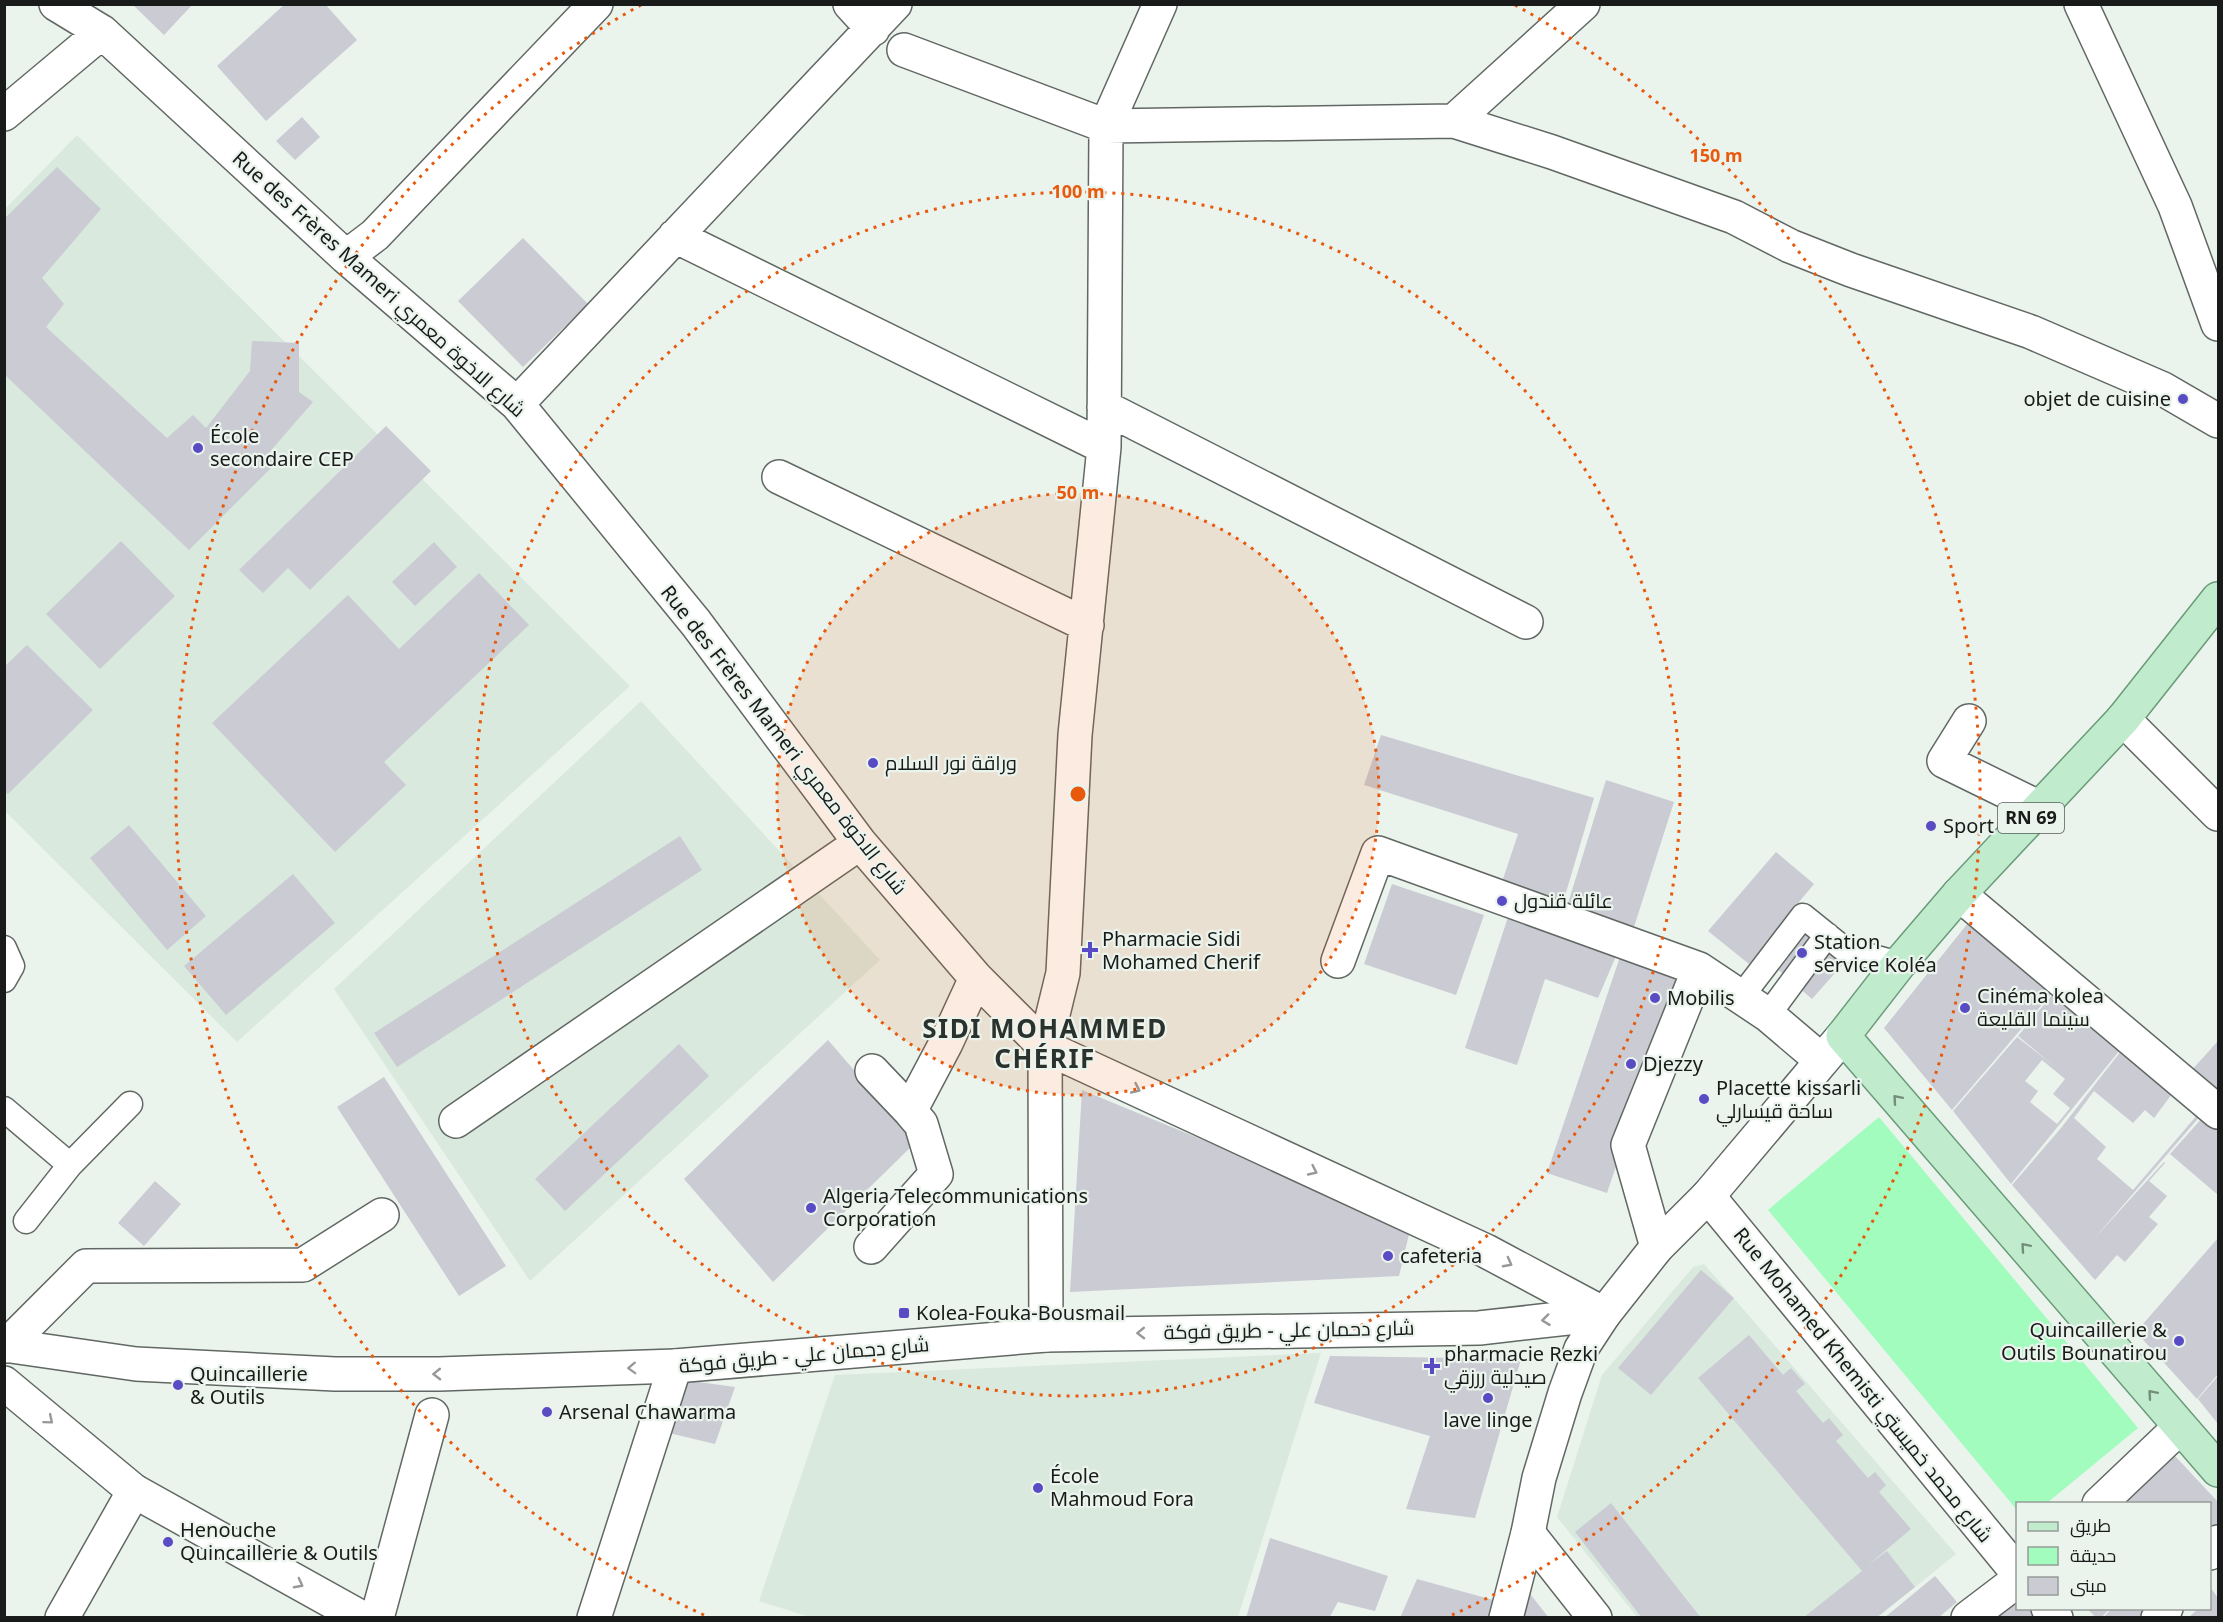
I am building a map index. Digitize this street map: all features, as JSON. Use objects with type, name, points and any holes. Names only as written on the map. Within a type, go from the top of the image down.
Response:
[{"type":"main road","name":"RN 69","points":[[1843,1036],[1899,964],[1959,894],[2123,719],[2218,599]]},
{"type":"main road","points":[[1843,1036],[2218,1470]]},
{"type":"street","name":"Rue des Frères Mameri شارع الاخوة معمري","points":[[56,4],[102,32],[346,257],[517,404],[696,623],[860,843],[976,978],[1045,1047],[1486,1251],[1604,1314]]},
{"type":"street","points":[[346,257],[375,235],[596,4]]},
{"type":"street","points":[[850,4],[873,29]]},
{"type":"street","points":[[517,404],[896,4]]},
{"type":"street","points":[[1046,1335],[1045,1047],[1063,973],[1075,735],[1104,447],[1106,126],[1160,4]]},
{"type":"street","points":[[1454,121],[1583,4]]},
{"type":"street","points":[[2081,4],[2175,206],[2218,324]]},
{"type":"street","points":[[4,114],[102,32]]},
{"type":"street","points":[[904,51],[1106,126],[1454,121],[1552,152],[1734,217],[1790,246],[1841,266],[2031,332],[2163,389],[2218,421]]},
{"type":"street","points":[[675,236],[1104,447]]},
{"type":"street","points":[[1104,407],[1526,622]]},
{"type":"street","points":[[779,477],[1087,625]]},
{"type":"street","points":[[2123,719],[2218,814]]},
{"type":"street","points":[[1969,721],[1944,761],[2040,808]]},
{"type":"street","points":[[456,1121],[860,843]]},
{"type":"street","points":[[1338,962],[1378,853],[1699,969],[1768,1015],[1821,1060]]},
{"type":"street","points":[[1959,894],[2218,1112]]},
{"type":"street","points":[[1657,1247],[1628,1145],[1699,969]]},
{"type":"street","points":[[910,1111],[976,978]]},
{"type":"street","points":[[1506,1617],[1528,1533],[1539,1478],[1581,1349],[1604,1314],[1657,1247],[1708,1196],[1843,1036]]},
{"type":"street","points":[[871,1247],[936,1174],[921,1124],[872,1071]]},
{"type":"street","name":"Rue Mohamed Khemisti شارع محمد خميستي","points":[[1708,1196],[2016,1571]]},
{"type":"street","points":[[5,1345],[86,1266],[303,1265],[382,1215]]},
{"type":"street","name":"شارع دحمان علي - طريق فوكة","points":[[5,1345],[136,1364],[335,1374],[439,1374],[675,1366],[1046,1335],[1479,1328],[1604,1314]]},
{"type":"street","points":[[594,1617],[675,1366]]},
{"type":"street","points":[[4,1383],[134,1491],[362,1617]]},
{"type":"street","points":[[377,1617],[432,1415]]},
{"type":"street","points":[[2100,1502],[2180,1427]]},
{"type":"street","points":[[62,1617],[134,1491]]},
{"type":"street","points":[[1528,1533],[1595,1617]]},
{"type":"street","points":[[1968,1617],[2016,1581]]},
{"type":"lane","points":[[1741,997],[1803,916],[1844,949],[1899,964]]},
{"type":"lane","points":[[1768,1015],[1827,935]]},
{"type":"lane","points":[[4,948],[12,966],[4,980]]},
{"type":"lane","points":[[26,1221],[70,1165],[130,1104]]},
{"type":"lane","points":[[4,1109],[70,1165]]},
{"type":"shaded area","name":"École secondaire CEP","points":[[77,135],[630,686],[237,1042],[5,811],[4,210]]},
{"type":"shaded area","points":[[641,701],[880,960],[530,1281],[334,989]]},
{"type":"shaded area","points":[[1704,1264],[1956,1554],[1878,1617],[1637,1617],[1557,1517],[1602,1375],[1693,1267]]},
{"type":"shaded area","name":"École Mahmoud Fora","points":[[1321,1353],[1238,1617],[813,1618],[759,1601],[835,1375]]},
{"type":"green space","points":[[1879,1117],[2138,1428],[2048,1502],[2016,1502],[2016,1509],[1768,1210]]},
{"type":"building","points":[[132,4],[193,4],[164,35]]},
{"type":"building","points":[[285,4],[325,4],[357,40],[266,121],[217,66]]},
{"type":"building","points":[[302,117],[320,137],[295,160],[276,141]]},
{"type":"building","points":[[57,167],[101,209],[42,278],[64,304],[46,327],[167,438],[193,415],[206,428],[250,371],[252,341],[299,343],[299,392],[313,402],[267,455],[275,464],[189,550],[5,375],[5,218]]},
{"type":"building","points":[[523,238],[588,304],[523,367],[458,301]]},
{"type":"building","points":[[386,426],[431,471],[310,590],[288,568],[263,593],[239,570]]},
{"type":"building","points":[[121,541],[175,596],[100,669],[46,614]]},
{"type":"building","points":[[434,542],[457,567],[415,606],[392,582]]},
{"type":"building","points":[[479,573],[529,625],[384,762],[406,785],[335,852],[212,723],[348,595],[399,649]]},
{"type":"building","points":[[27,645],[93,710],[8,794],[4,791],[4,667]]},
{"type":"building","points":[[1381,735],[1594,798],[1562,906],[1502,882],[1518,834],[1364,785]]},
{"type":"building","points":[[1606,780],[1674,802],[1633,930],[1566,910]]},
{"type":"building","points":[[129,825],[206,916],[167,950],[90,858]]},
{"type":"building","points":[[680,836],[702,870],[397,1067],[374,1033]]},
{"type":"building","points":[[1776,852],[1814,884],[1794,908],[1850,956],[1812,999],[1759,953],[1749,964],[1708,931]]},
{"type":"building","points":[[293,874],[335,923],[226,1015],[184,966]]},
{"type":"building","points":[[1392,884],[1484,915],[1456,995],[1364,964]]},
{"type":"building","points":[[1511,908],[1619,949],[1598,998],[1545,979],[1517,1065],[1465,1048]]},
{"type":"building","points":[[1968,923],[2051,994],[1952,1110],[1884,1028]]},
{"type":"building","points":[[1623,948],[1683,968],[1607,1193],[1547,1173]]},
{"type":"building","points":[[2052,995],[2120,1050],[2011,1184],[1953,1111],[2017,1037],[2054,1066],[2018,1036]],"holes":[[[2042,1060],[2065,1079],[2053,1094],[2070,1108],[2057,1124],[2030,1102],[2038,1091],[2025,1081]]]},
{"type":"building","points":[[828,1040],[916,1142],[773,1282],[684,1179]]},
{"type":"building","points":[[2218,1041],[2218,1096],[2190,1072]]},
{"type":"building","points":[[679,1044],[709,1076],[565,1211],[535,1179]]},
{"type":"building","points":[[2121,1051],[2202,1114],[2093,1240],[2164,1162],[2149,1181],[2167,1196],[2149,1217],[2158,1224],[2125,1262],[2117,1255],[2095,1280],[2012,1185],[2061,1128]],"holes":[[[2094,1091],[2133,1123],[2145,1110],[2154,1118],[2172,1094],[2198,1114],[2133,1190],[2097,1159],[2106,1147],[2074,1118]]]},
{"type":"building","points":[[384,1077],[506,1266],[459,1296],[337,1107]]},
{"type":"building","points":[[1082,1090],[1411,1226],[1399,1276],[1070,1292]]},
{"type":"building","points":[[2204,1116],[2218,1129],[2218,1195],[2170,1154]]},
{"type":"building","points":[[155,1181],[181,1204],[144,1246],[118,1223]]},
{"type":"building","points":[[2218,1238],[2218,1374],[2197,1399],[2136,1332]]},
{"type":"building","points":[[1701,1270],[1734,1298],[1651,1395],[1618,1368]]},
{"type":"building","points":[[1749,1335],[1783,1375],[1791,1368],[1805,1384],[1796,1391],[1823,1423],[1829,1418],[1843,1435],[1836,1441],[1868,1478],[1875,1472],[1886,1485],[1879,1492],[1911,1529],[1867,1566],[1887,1551],[1915,1587],[1876,1618],[1803,1618],[1862,1571],[1698,1378]]},
{"type":"building","points":[[1330,1356],[1521,1359],[1475,1518],[1406,1509],[1430,1436],[1314,1403]]},
{"type":"building","points":[[2218,1376],[2218,1424],[2198,1399]]},
{"type":"building","points":[[684,1380],[735,1387],[715,1444],[669,1433]]},
{"type":"building","points":[[2175,1456],[2218,1502],[2218,1538],[2211,1548],[2211,1502],[2126,1502]]},
{"type":"building","points":[[1611,1503],[1701,1618],[1642,1618],[1575,1532]]},
{"type":"building","points":[[1270,1538],[1388,1576],[1375,1611],[1338,1602],[1329,1618],[1246,1618]]},
{"type":"building","points":[[1935,1576],[1957,1602],[1938,1618],[1884,1618]]},
{"type":"building","points":[[1417,1579],[1497,1601],[1493,1618],[1400,1618]]},
{"type":"building","points":[[2211,1588],[2218,1598],[2218,1618],[2188,1618],[2197,1610],[2211,1610]]},
{"type":"building","points":[[1527,1590],[1549,1618],[1519,1618]]},
{"type":"building","points":[[2016,1595],[2016,1610],[2034,1610],[2040,1618],[1991,1618]]},
{"type":"building","points":[[2089,1610],[2108,1610],[2101,1618],[2096,1618]]},
{"type":"building","points":[[2110,1610],[2157,1610],[2150,1618],[2103,1618]]},
{"type":"place","name":"objet de cuisine","points":[[2183,399]]},
{"type":"place","name":"École secondaire CEP","points":[[198,448]]},
{"type":"place","name":"وراقة نور السلام","points":[[873,763]]},
{"type":"place","name":"Sport","points":[[1931,826]]},
{"type":"place","name":"عائلة قندول","points":[[1502,901]]},
{"type":"place","name":"Pharmacie Sidi Mohamed Cherif","points":[[1090,950]]},
{"type":"place","name":"Station service Koléa","points":[[1802,953]]},
{"type":"place","name":"Mobilis","points":[[1655,998]]},
{"type":"place","name":"Cinéma kolea سينما القليعة","points":[[1965,1008]]},
{"type":"place","name":"Djezzy","points":[[1631,1064]]},
{"type":"place","name":"Placette kissarli ساحة قيسارلي","points":[[1704,1099]]},
{"type":"place","name":"Algeria Telecommunications Corporation","points":[[811,1208]]},
{"type":"place","name":"cafeteria","points":[[1388,1256]]},
{"type":"place","name":"Kolea-Fouka-Bousmail","points":[[904,1313]]},
{"type":"place","name":"Quincaillerie & Outils Bounatirou","points":[[2179,1341]]},
{"type":"place","name":"pharmacie Rezki صيدلية ررزقي","points":[[1432,1366]]},
{"type":"place","name":"Quincaillerie & Outils","points":[[178,1385]]},
{"type":"place","name":"lave linge","points":[[1488,1398]]},
{"type":"place","name":"Arsenal Chawarma","points":[[547,1412]]},
{"type":"place","name":"École Mahmoud Fora","points":[[1038,1488]]},
{"type":"place","name":"Henouche Quincaillerie & Outils","points":[[168,1542]]},
{"type":"district","name":"SIDI MOHAMMED CHÉRIF","points":[[1045,1044]]}]
